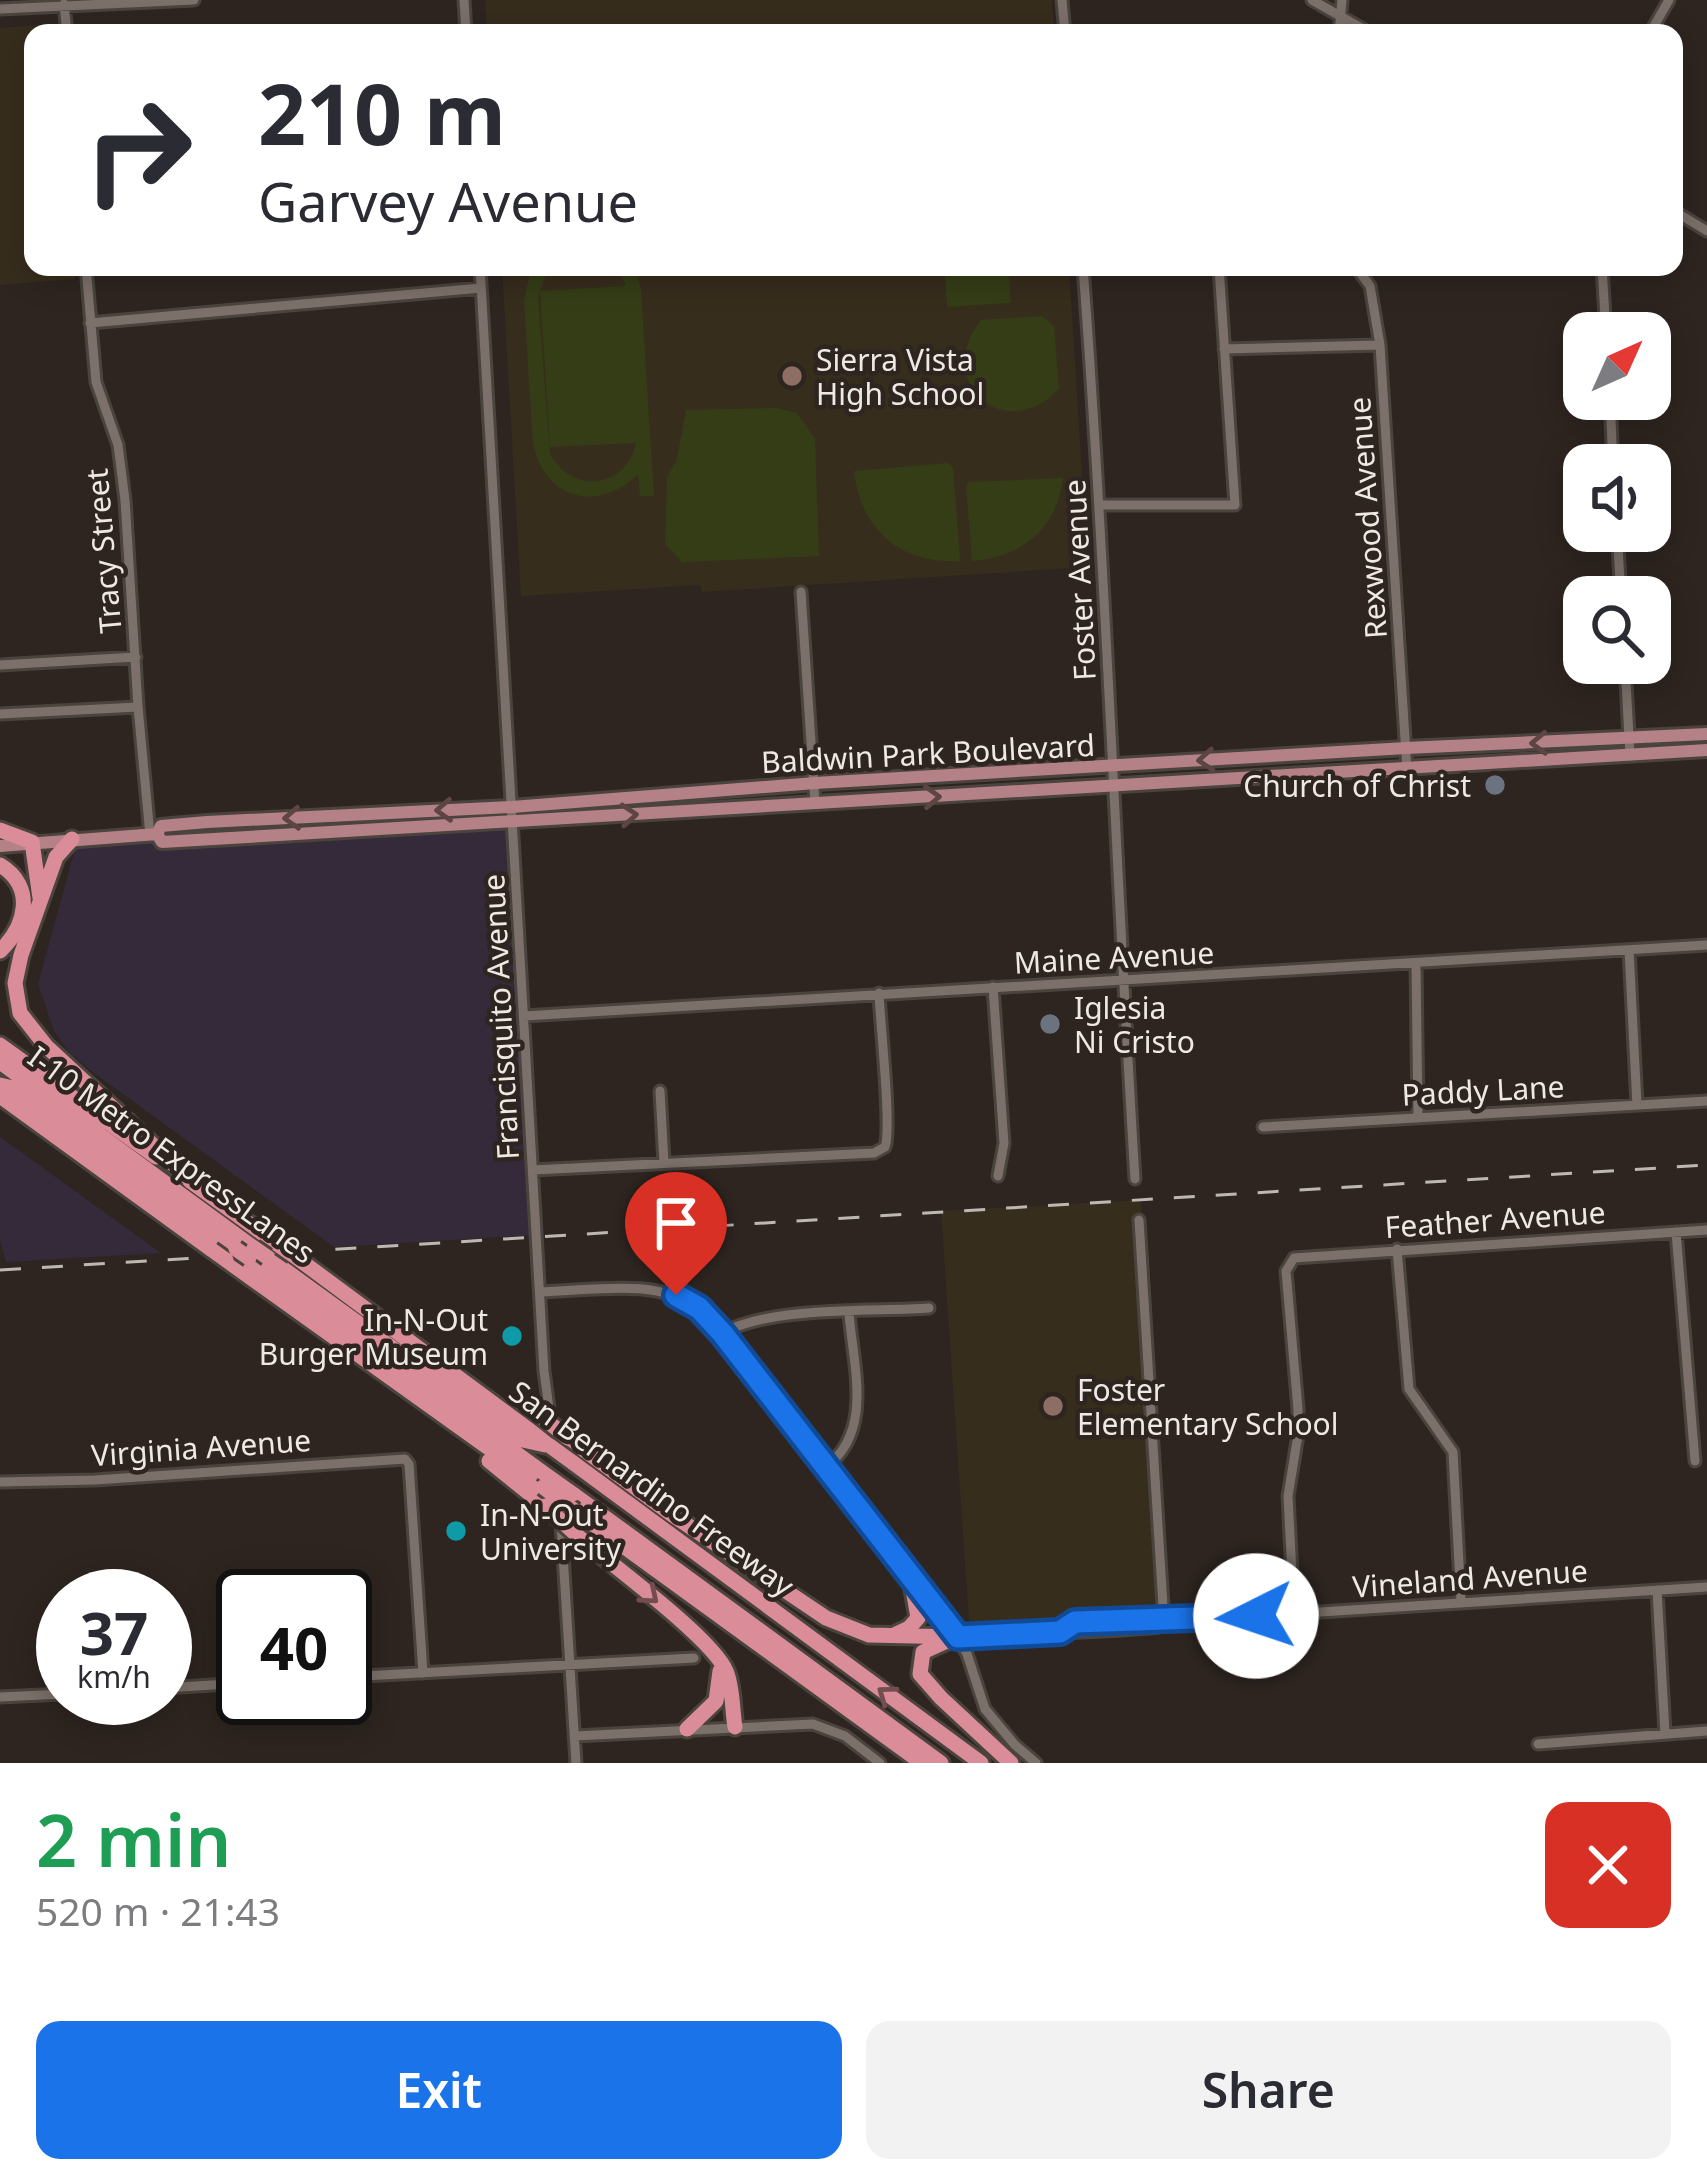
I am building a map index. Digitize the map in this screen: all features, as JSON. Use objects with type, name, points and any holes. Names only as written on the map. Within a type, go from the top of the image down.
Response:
[{"type":"highway","points":[[0,830],[32,842],[40,901]]},
{"type":"highway","points":[[72,839],[56,857],[15,983],[20,1013],[46,1046],[196,1185]]},
{"type":"highway","points":[[0,865],[14,875],[24,901],[20,925],[0,951]]},
{"type":"highway","name":"San Bernardino Freeway","points":[[0,1045],[196,1185],[252,1253],[433,1411],[543,1479],[922,1763]]},
{"type":"highway","name":"I-10 Metro ExpressLanes","points":[[0,1062],[543,1479]]},
{"type":"highway","name":"I-10 Metro ExpressLanes","points":[[0,1085],[13,1088],[518,1439],[544,1443]]},
{"type":"highway","name":"San Bernardino Freeway","points":[[0,1096],[504,1412],[981,1763]]},
{"type":"highway","points":[[0,1108],[43,1126]]},
{"type":"highway","points":[[433,1411],[716,1657],[730,1682],[735,1727]]},
{"type":"highway","points":[[504,1412],[541,1416],[671,1514],[813,1610],[856,1631],[958,1637]]},
{"type":"highway","points":[[574,1503],[941,1763]]},
{"type":"highway","points":[[884,1636],[904,1631],[918,1618],[911,1578]]},
{"type":"highway","points":[[958,1637],[928,1647],[920,1674],[1011,1763]]},
{"type":"highway","points":[[687,1729],[716,1701],[721,1678],[716,1657]]},
{"type":"main road","name":"Baldwin Park Boulevard","points":[[154,835],[161,826],[512,807],[815,783],[1707,734]]},
{"type":"main road","name":"Baldwin Park Boulevard","points":[[0,846],[154,835],[162,842],[513,824],[1707,750]]},
{"type":"main road","points":[[319,834],[376,814]]},
{"type":"street","points":[[0,9],[193,0]]},
{"type":"street","points":[[1312,0],[1355,24]]},
{"type":"street","points":[[1340,24],[1342,0]]},
{"type":"street","points":[[64,4],[66,24]]},
{"type":"street","name":"Tracy Street","points":[[87,276],[96,382],[118,445],[124,488],[138,707],[154,835]]},
{"type":"street","name":"Francisquito Avenue","points":[[480,276],[540,1292],[576,1763]]},
{"type":"street","name":"Foster Avenue","points":[[1084,276],[1101,505],[1135,1179]]},
{"type":"street","points":[[1101,505],[1235,505],[1220,276]]},
{"type":"street","name":"Rexwood Avenue","points":[[1363,276],[1370,286],[1380,344],[1407,770]]},
{"type":"street","points":[[1603,276],[1605,312]]},
{"type":"street","points":[[90,323],[481,288]]},
{"type":"street","points":[[1224,349],[1380,344]]},
{"type":"street","points":[[801,592],[815,802]]},
{"type":"street","points":[[0,665],[136,657]]},
{"type":"street","points":[[1626,684],[1630,756]]},
{"type":"street","points":[[0,715],[138,707]]},
{"type":"street","name":"Maine Avenue","points":[[524,1016],[1707,945]]},
{"type":"street","points":[[1629,950],[1637,1105]]},
{"type":"street","points":[[1416,965],[1418,1118]]},
{"type":"street","points":[[993,987],[1004,1143],[998,1176]]},
{"type":"street","points":[[533,1170],[874,1153],[885,1147],[890,1130],[879,993]]},
{"type":"street","points":[[660,1091],[664,1163]]},
{"type":"street","name":"Paddy Lane","points":[[1263,1127],[1707,1101]]},
{"type":"street","points":[[1139,1220],[1164,1622]]},
{"type":"street","name":"Feather Avenue","points":[[1294,1614],[1288,1496],[1298,1409],[1288,1264],[1301,1256],[1707,1230]]},
{"type":"street","points":[[1676,1232],[1695,1461]]},
{"type":"street","points":[[1397,1249],[1409,1389],[1453,1452],[1461,1601]]},
{"type":"street","points":[[540,1292],[664,1291],[699,1308],[958,1637],[985,1709],[1036,1763]]},
{"type":"street","points":[[723,1334],[765,1317],[929,1309]]},
{"type":"street","points":[[826,1467],[845,1452],[857,1416],[849,1313]]},
{"type":"street","name":"Virginia Avenue","points":[[0,1482],[405,1459],[424,1672]]},
{"type":"street","name":"Vineland Avenue","points":[[958,1637],[1125,1630],[1159,1627],[1164,1622],[1707,1587]]},
{"type":"street","points":[[1657,1590],[1665,1733]]},
{"type":"street","points":[[372,1675],[694,1658]]},
{"type":"street","points":[[0,1697],[36,1695]]},
{"type":"street","points":[[575,1736],[813,1724],[845,1736],[880,1763]]},
{"type":"street","points":[[1538,1744],[1707,1730]]},
{"type":"shaded area","points":[[485,0],[1052,0],[1053,24],[486,24]]},
{"type":"shaded area","points":[[24,26],[24,276],[75,279],[0,285],[0,28]]},
{"type":"shaded area","name":"Sierra Vista High School","points":[[503,276],[1070,276],[1088,567],[702,592],[700,585],[521,596]]},
{"type":"shaded area","points":[[512,807],[537,1235],[334,1247],[90,1070],[54,1031],[38,984],[75,849],[311,817]]},
{"type":"shaded area","points":[[0,1137],[161,1253],[6,1262],[0,1241]]},
{"type":"shaded area","name":"Foster Elementary School","points":[[1141,1200],[1164,1622],[1159,1627],[970,1636],[941,1211]]},
{"type":"green space","points":[[530,276],[546,276],[538,296],[550,453],[571,476],[597,481],[622,470],[636,443],[550,447],[540,291],[626,286],[621,276],[637,276],[654,496],[640,496],[638,475],[606,494],[590,496],[561,489],[549,478],[533,444],[524,299]]},
{"type":"green space","points":[[945,276],[1009,276],[1011,303],[947,307]]},
{"type":"green space","points":[[1042,316],[1054,326],[1059,389],[1038,405],[1017,411],[998,409],[981,399],[965,365],[968,343],[981,320]]},
{"type":"green space","points":[[776,408],[797,413],[815,439],[819,556],[682,562],[665,544],[667,478],[677,459],[686,410]]},
{"type":"green space","points":[[948,463],[953,467],[960,561],[920,557],[888,540],[865,511],[854,471]]},
{"type":"green space","points":[[1063,478],[1053,512],[1034,537],[1006,554],[972,561],[969,482]]},
{"type":"railway","points":[[0,1270],[1707,1165]]},
{"type":"place","name":"Sierra Vista High School","points":[[792,376]]},
{"type":"place","name":"Church of Christ","points":[[1495,785]]},
{"type":"place","name":"Iglesia Ni Cristo","points":[[1050,1024]]},
{"type":"place","name":"In-N-Out Burger Museum","points":[[512,1336]]},
{"type":"place","name":"Foster Elementary School","points":[[1053,1406]]},
{"type":"place","name":"In-N-Out University","points":[[456,1531]]},
{"type":"route","points":[[676,1295],[699,1308],[723,1334],[958,1637],[1060,1632],[1075,1622],[1256,1616]]}]
